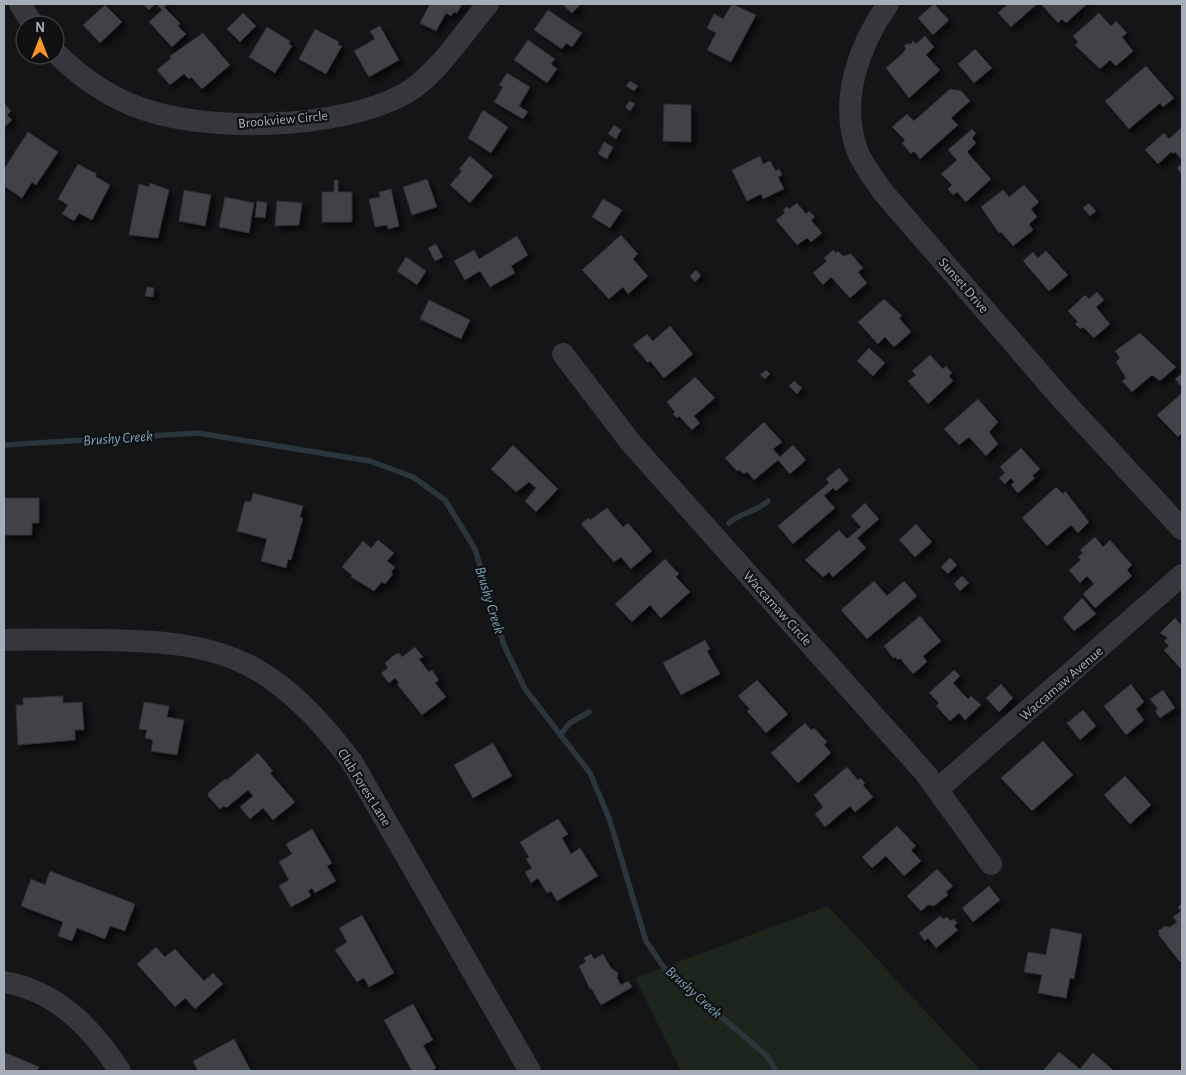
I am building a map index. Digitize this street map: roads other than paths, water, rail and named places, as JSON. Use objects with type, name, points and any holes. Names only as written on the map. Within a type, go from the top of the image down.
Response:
[{"type":"street","name":"Brookview Circle","points":[[65,62],[104,92],[133,106],[183,121],[266,124],[313,120],[386,103],[408,92],[426,78],[488,4]]},
{"type":"street","name":"Sunset Drive","points":[[888,4],[860,56],[853,79],[850,105],[852,128],[857,150],[869,172],[883,192],[1061,398],[1182,529]]},
{"type":"street","name":"Waccamaw Circle","points":[[563,354],[631,443],[938,789],[991,864]]},
{"type":"street","name":"Waccamaw Avenue","points":[[938,789],[1182,575]]},
{"type":"street","name":"Club Forest Lane","points":[[4,640],[148,641],[204,648],[251,666],[291,694],[323,724],[352,762],[530,1071]]},
{"type":"street","points":[[4,982],[46,996],[62,1006],[91,1031],[120,1071]]},
{"type":"waterway","name":"Brushy Creek","points":[[4,445],[198,433],[370,461],[413,477],[445,500],[475,549],[504,645],[525,689],[590,773],[609,818],[646,941],[665,969],[767,1056],[776,1071]]},
{"type":"waterway","points":[[729,523],[768,501]]},
{"type":"waterway","points":[[560,735],[570,723],[589,712]]}]
